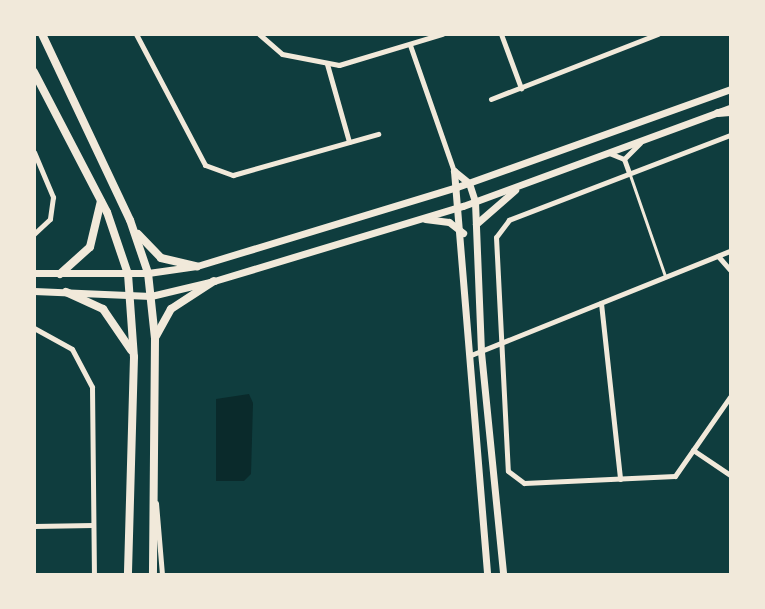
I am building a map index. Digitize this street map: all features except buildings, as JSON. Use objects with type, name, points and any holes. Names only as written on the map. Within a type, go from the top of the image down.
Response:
[{"type":"main road","points":[[42,34],[130,220],[148,273],[155,339],[153,574]]},
{"type":"main road","points":[[34,72],[101,200],[128,274],[134,357],[128,574]]},
{"type":"main road","points":[[718,113],[730,110]]},
{"type":"main road","points":[[60,274],[90,247],[101,200]]},
{"type":"main road","points":[[130,220],[161,258],[197,266]]},
{"type":"main road","points":[[155,339],[171,309],[214,281]]},
{"type":"main road","points":[[66,292],[103,309],[124,334],[134,357]]},
{"type":"street","points":[[136,34],[205,165],[233,175],[378,134]]},
{"type":"street","points":[[259,34],[282,54],[327,64],[410,45],[442,34]]},
{"type":"street","points":[[501,34],[521,88]]},
{"type":"street","points":[[492,99],[658,34]]},
{"type":"street","points":[[410,45],[454,171],[452,189],[463,233],[487,574]]},
{"type":"street","points":[[327,64],[350,142]]},
{"type":"street","points":[[34,273],[128,274],[197,266],[452,189],[730,89]]},
{"type":"street","points":[[34,291],[131,297],[151,296],[214,281],[458,208],[718,113]]},
{"type":"street","points":[[730,135],[509,220],[496,237],[499,344],[508,471],[524,483],[675,476],[730,397]]},
{"type":"street","points":[[624,159],[642,141]]},
{"type":"street","points":[[34,152],[54,197],[50,219],[34,234]]},
{"type":"street","points":[[609,153],[624,159],[629,173]]},
{"type":"street","points":[[454,171],[469,183],[475,202],[481,352],[503,574]]},
{"type":"street","points":[[476,224],[485,210],[525,184]]},
{"type":"street","points":[[419,219],[450,222],[463,233]]},
{"type":"street","points":[[471,355],[730,251]]},
{"type":"street","points":[[718,256],[730,270]]},
{"type":"street","points":[[601,303],[620,479]]},
{"type":"street","points":[[34,328],[72,349],[92,387],[94,574]]},
{"type":"street","points":[[693,450],[730,475]]},
{"type":"street","points":[[155,498],[162,574]]},
{"type":"street","points":[[34,526],[93,525]]},
{"type":"lane","points":[[629,173],[665,278]]},
{"type":"water","points":[[249,394],[253,403],[251,474],[244,481],[216,481],[216,399]]}]
